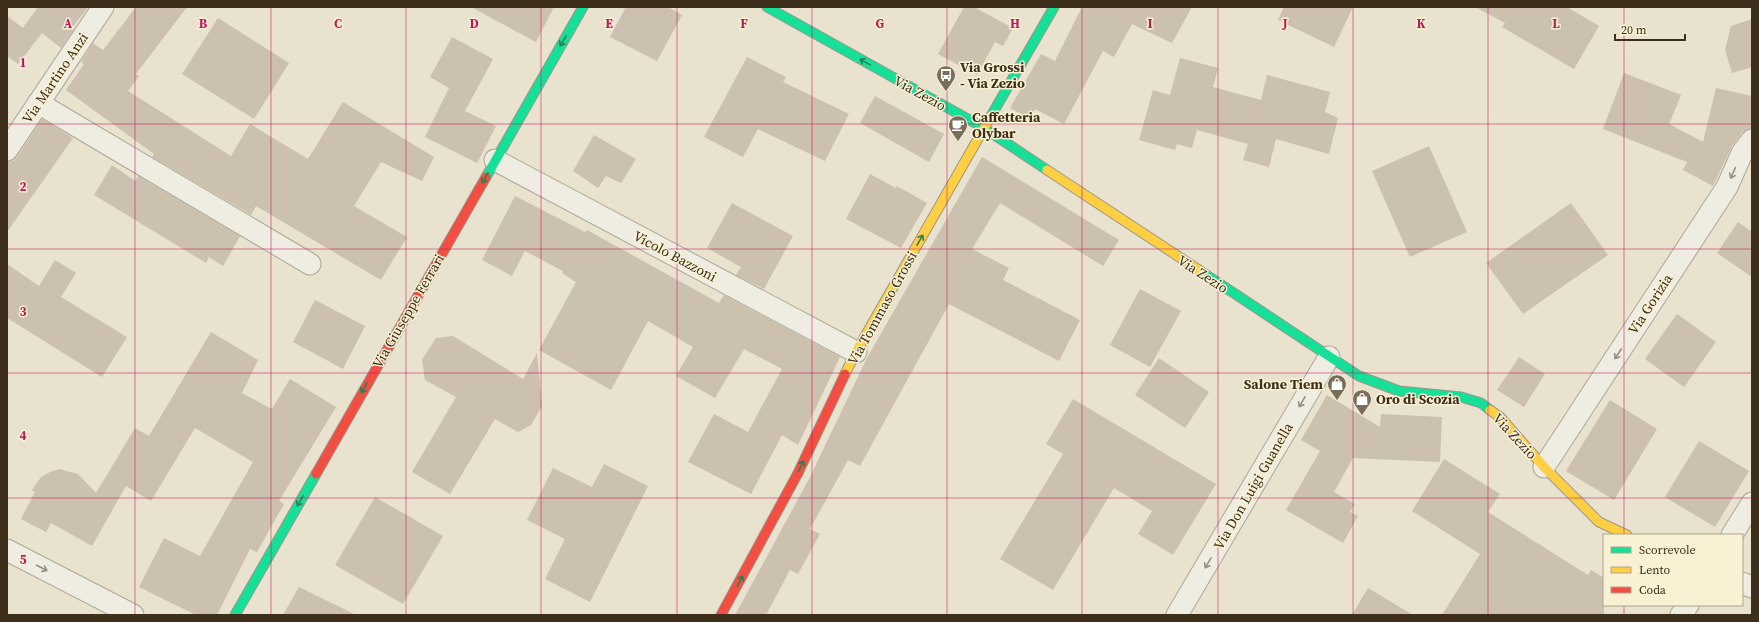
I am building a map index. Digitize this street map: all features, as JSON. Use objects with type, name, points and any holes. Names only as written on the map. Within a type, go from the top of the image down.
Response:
[{"type":"street","name":"Via Martino Anzi","points":[[7,150],[103,7]]},
{"type":"street","name":"Via Giuseppe Ferrari","points":[[235,615],[583,7]]},
{"type":"street","name":"Via Zezio","points":[[767,7],[984,128],[1359,376],[1387,388],[1411,393],[1461,397],[1481,403],[1500,417],[1544,467],[1599,522],[1625,534]]},
{"type":"street","name":"Via Tommaso Grossi","points":[[721,615],[798,473],[856,352],[1054,7]]},
{"type":"street","points":[[38,103],[310,264]]},
{"type":"street","name":"Via Gorizia","points":[[1544,467],[1727,187],[1742,153],[1752,140]]},
{"type":"street","name":"Vicolo Bazzoni","points":[[495,160],[856,352]]},
{"type":"street","name":"Via Don Luigi Guanella","points":[[1177,615],[1329,357]]},
{"type":"street","points":[[1733,534],[1752,503]]},
{"type":"street","points":[[7,550],[133,615]]},
{"type":"street","points":[[1681,615],[1687,606]]},
{"type":"building","points":[[38,7],[88,7],[72,28],[74,29],[61,48],[42,33],[18,64],[7,56],[7,16],[23,28]]},
{"type":"building","points":[[136,7],[187,7],[136,74],[139,76],[128,91],[231,156],[250,124],[308,159],[343,102],[434,157],[422,181],[381,162],[354,206],[407,237],[381,280],[256,206],[251,215],[152,157],[154,154],[66,90],[84,64],[81,62],[93,43],[103,50]]},
{"type":"building","points":[[471,7],[554,7],[536,42]]},
{"type":"building","points":[[626,7],[668,7],[682,15],[657,61],[610,37]]},
{"type":"building","points":[[964,7],[974,7],[1013,28],[1003,46],[995,42],[977,75],[938,54]]},
{"type":"building","points":[[1082,7],[1192,7],[1172,43],[1132,24],[1114,57],[1103,51],[1064,124],[1035,109],[1029,118],[1010,108],[1041,54],[1055,61]]},
{"type":"building","points":[[1284,7],[1353,7],[1334,47],[1278,20]]},
{"type":"building","points":[[1475,7],[1567,7],[1599,26],[1574,69],[1502,27],[1505,23]]},
{"type":"building","points":[[218,18],[289,63],[254,119],[182,74]]},
{"type":"building","points":[[1752,19],[1752,67],[1732,73],[1725,50],[1731,26]]},
{"type":"building","points":[[452,37],[493,59],[465,111],[496,126],[477,163],[425,137],[449,88],[430,77]]},
{"type":"building","points":[[747,57],[786,77],[783,82],[849,114],[825,161],[758,129],[743,157],[704,137]]},
{"type":"building","points":[[1180,58],[1218,68],[1213,87],[1261,100],[1267,75],[1330,92],[1325,112],[1338,118],[1329,154],[1276,139],[1269,167],[1243,160],[1248,144],[1197,130],[1192,148],[1177,144],[1175,150],[1139,140],[1153,90],[1170,95]]},
{"type":"building","points":[[1624,73],[1681,95],[1669,124],[1703,142],[1716,88],[1752,96],[1751,128],[1743,132],[1732,146],[1713,186],[1683,170],[1687,162],[1603,129]]},
{"type":"building","points":[[875,96],[944,134],[929,162],[860,123]]},
{"type":"building","points":[[42,119],[73,138],[7,232],[7,162],[13,161],[17,157]]},
{"type":"building","points":[[594,135],[636,159],[621,183],[606,176],[598,188],[573,171]]},
{"type":"building","points":[[1429,146],[1467,232],[1410,257],[1372,171]]},
{"type":"building","points":[[982,157],[1119,240],[1103,266],[1000,203],[972,249],[1009,268],[1003,280],[1080,320],[1059,361],[949,304],[860,466],[848,460],[810,529],[820,534],[798,574],[790,570],[766,615],[735,615],[809,479],[867,358]]},
{"type":"building","points":[[112,165],[135,181],[138,176],[240,236],[223,266],[209,257],[206,263],[94,195]]},
{"type":"building","points":[[870,174],[896,188],[897,186],[927,203],[901,248],[846,219]]},
{"type":"building","points":[[515,196],[585,232],[587,230],[719,303],[724,295],[840,357],[798,445],[782,435],[751,494],[688,462],[714,414],[748,432],[782,369],[744,349],[715,398],[676,376],[693,347],[648,321],[611,390],[539,350],[576,282],[562,273],[563,271],[525,251],[512,276],[482,260]]},
{"type":"building","points":[[732,203],[793,236],[764,289],[736,275],[741,267],[707,248]]},
{"type":"building","points":[[1571,203],[1608,255],[1523,314],[1486,263]]},
{"type":"building","points":[[1738,222],[1752,232],[1752,277],[1717,253]]},
{"type":"building","points":[[55,260],[76,273],[61,297],[127,337],[102,377],[7,318],[7,264],[39,286]]},
{"type":"building","points":[[1140,289],[1181,311],[1150,367],[1110,345]]},
{"type":"building","points":[[315,300],[365,326],[343,369],[293,342]]},
{"type":"building","points":[[1677,314],[1716,342],[1684,387],[1645,359]]},
{"type":"building","points":[[211,332],[258,360],[242,393],[272,409],[290,379],[336,407],[279,501],[284,504],[257,552],[250,549],[217,615],[196,615],[139,587],[164,538],[200,556],[253,462],[195,428],[151,501],[126,486],[92,546],[51,523],[46,532],[21,519],[35,492],[32,490],[41,477],[50,472],[59,469],[78,474],[96,493],[135,428],[149,436]]},
{"type":"building","points":[[453,336],[523,379],[537,353],[542,406],[531,425],[518,432],[495,419],[450,494],[412,472],[456,397],[425,380],[422,360],[436,338]]},
{"type":"building","points":[[1519,357],[1545,374],[1524,407],[1497,390]]},
{"type":"building","points":[[1159,358],[1209,392],[1185,428],[1135,395]]},
{"type":"building","points":[[1327,395],[1380,427],[1381,414],[1442,417],[1440,462],[1353,458],[1334,492],[1355,504],[1350,512],[1358,516],[1343,543],[1286,510],[1320,451],[1301,440]]},
{"type":"building","points":[[1073,399],[1216,484],[1173,555],[1138,534],[1152,511],[1114,488],[1053,590],[1000,559],[1063,454],[1046,444]]},
{"type":"building","points":[[1610,400],[1657,429],[1614,500],[1566,471]]},
{"type":"building","points":[[1699,441],[1749,471],[1715,527],[1665,497]]},
{"type":"building","points":[[1444,459],[1500,494],[1488,512],[1588,575],[1591,570],[1603,577],[1604,615],[1442,615],[1480,554],[1412,511]]},
{"type":"building","points":[[604,464],[648,486],[590,602],[545,579],[565,539],[527,520],[553,468],[592,487]]},
{"type":"building","points":[[375,497],[443,536],[403,604],[335,565]]},
{"type":"building","points":[[299,587],[356,615],[283,615]]},
{"type":"building","points":[[1368,588],[1413,615],[1352,615]]},
{"type":"traffic: fast","points":[[486,177],[583,7]]},
{"type":"traffic: fast","points":[[767,7],[984,128],[1047,170]]},
{"type":"traffic: fast","points":[[991,116],[1054,7]]},
{"type":"traffic: fast","points":[[1199,270],[1359,376],[1399,391],[1461,397],[1481,403],[1490,410]]},
{"type":"traffic: fast","points":[[235,615],[316,474]]},
{"type":"traffic: slow","points":[[845,374],[856,352],[991,116]]},
{"type":"traffic: slow","points":[[1047,170],[1199,270]]},
{"type":"traffic: slow","points":[[1490,410],[1500,417],[1544,467],[1599,522],[1625,534]]},
{"type":"traffic: jam","points":[[316,474],[486,177]]},
{"type":"traffic: jam","points":[[721,615],[798,473],[845,374]]},
{"type":"place","name":"Via Grossi - Via Zezio","points":[[946,92]]},
{"type":"place","name":"Caffetteria Olybar","points":[[958,142]]},
{"type":"place","name":"Salone Tiem","points":[[1337,401]]},
{"type":"place","name":"Oro di Scozia","points":[[1362,416]]}]
